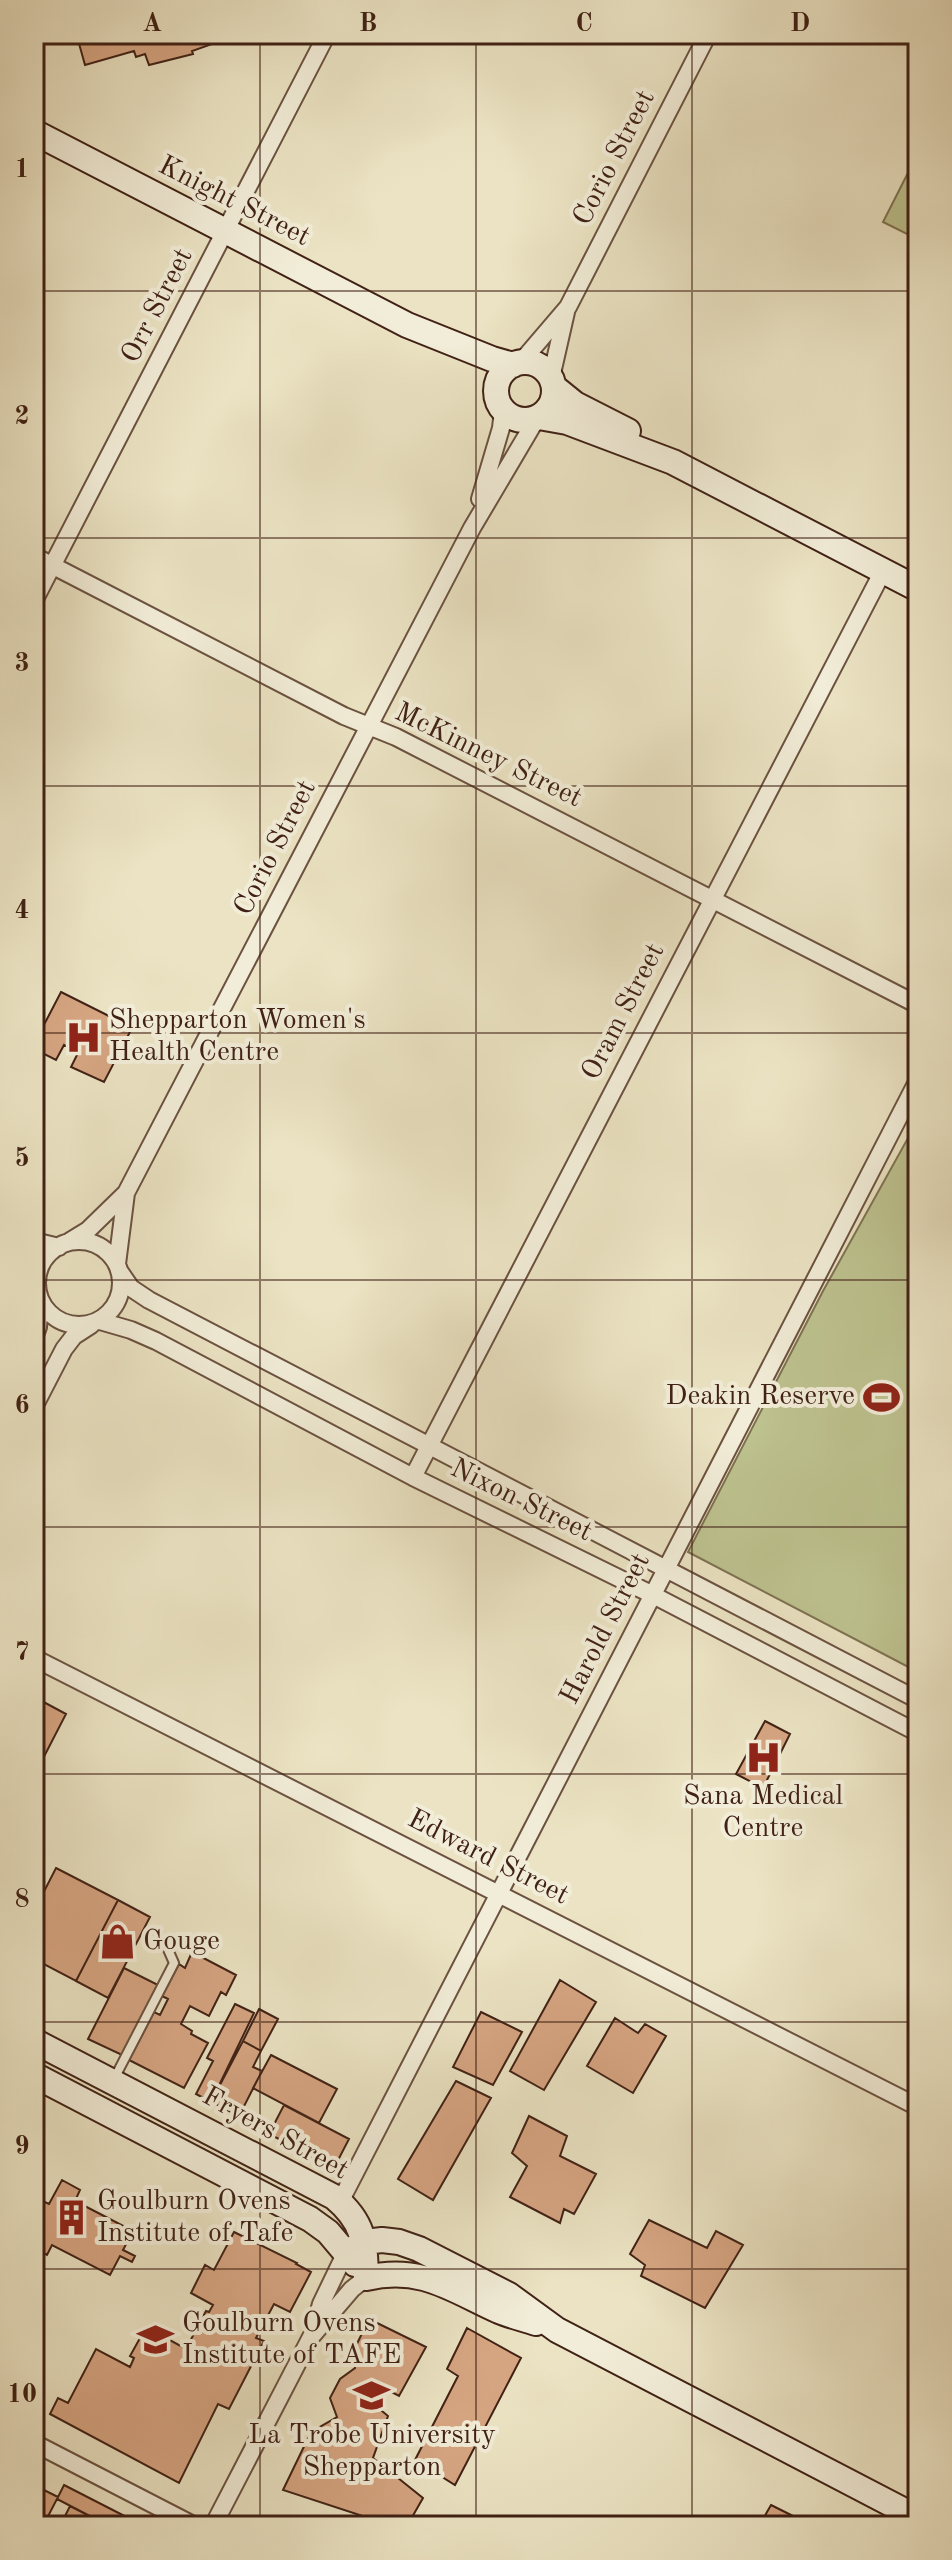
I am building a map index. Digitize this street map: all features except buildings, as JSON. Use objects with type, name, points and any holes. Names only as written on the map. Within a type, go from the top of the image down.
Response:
[{"type":"street","name":"Orr Street","points":[[34,601],[327,34]]},
{"type":"street","name":"Corio Street","points":[[517,364],[568,307],[708,34]]},
{"type":"street","name":"Knight Street","points":[[34,132],[407,325],[492,359],[517,364]]},
{"type":"street","name":"Corio Street","points":[[553,383],[568,307]]},
{"type":"street","name":"Knight Street","points":[[407,325],[483,377],[500,401]]},
{"type":"street","points":[[673,462],[567,422],[538,417],[518,419],[500,401],[500,376],[517,364],[539,365],[575,404],[626,431],[673,462],[918,589]]},
{"type":"street","points":[[538,417],[551,404],[553,383]]},
{"type":"street","name":"Corio Street","points":[[472,528],[501,428],[500,401]]},
{"type":"street","name":"Corio Street","points":[[63,1245],[88,1230],[126,1193],[472,528],[522,438],[538,417]]},
{"type":"street","name":"McKinney Street","points":[[34,556],[344,716],[404,741],[918,1005]]},
{"type":"street","name":"Oram Street","points":[[413,1477],[883,571]]},
{"type":"street","name":"Harold Street","points":[[340,2202],[918,1080]]},
{"type":"street","name":"Corio Street","points":[[118,1268],[126,1193]]},
{"type":"street","points":[[34,1241],[63,1245],[83,1241],[96,1245],[108,1253],[118,1268],[122,1286],[111,1312],[74,1336],[64,1349],[34,1407]]},
{"type":"street","points":[[34,1338],[38,1327],[37,1278],[41,1265],[48,1255],[63,1245]]},
{"type":"street","name":"Nixon Street","points":[[118,1268],[131,1288],[149,1300],[918,1700]]},
{"type":"street","points":[[37,1292],[48,1312],[61,1321],[77,1326],[96,1322]]},
{"type":"street","name":"Nixon Street","points":[[96,1322],[156,1341],[413,1477],[653,1595],[918,1733]]},
{"type":"street","name":"Edward Street","points":[[34,1658],[918,2107]]},
{"type":"street","points":[[38,2077],[45,2047]]},
{"type":"street","name":"Fryers Street","points":[[38,2077],[283,2204],[356,2247],[359,2226],[340,2202],[45,2047]]},
{"type":"street","points":[[283,2204],[296,2177]]},
{"type":"street","points":[[213,2526],[311,2337],[321,2304],[356,2247],[382,2240],[419,2249],[509,2295],[557,2330],[914,2514]]},
{"type":"street","points":[[356,2247],[366,2278]]},
{"type":"street","points":[[311,2337],[352,2289],[366,2278],[397,2273],[443,2283],[502,2312],[557,2330]]},
{"type":"street","points":[[34,2443],[195,2526]]},
{"type":"lane","points":[[113,2082],[174,1963],[166,1945]]},
{"type":"green space","points":[[916,157],[918,226],[913,237],[883,222]]},
{"type":"green space","points":[[918,1120],[918,1672],[688,1552],[823,1291]]},
{"type":"place","name":"Shepparton Women's Health Centre","points":[[83,1037]]},
{"type":"place","name":"Deakin Reserve","points":[[881,1397]]},
{"type":"place","name":"Sana Medical Centre","points":[[763,1757]]},
{"type":"place","name":"Gouge","points":[[117,1942]]},
{"type":"place","name":"Goulburn Ovens Institute of Tafe","points":[[71,2218]]},
{"type":"place","name":"Goulburn Ovens Institute of TAFE","points":[[156,2340]]},
{"type":"place","name":"La Trobe University Shepparton","points":[[372,2396]]}]
